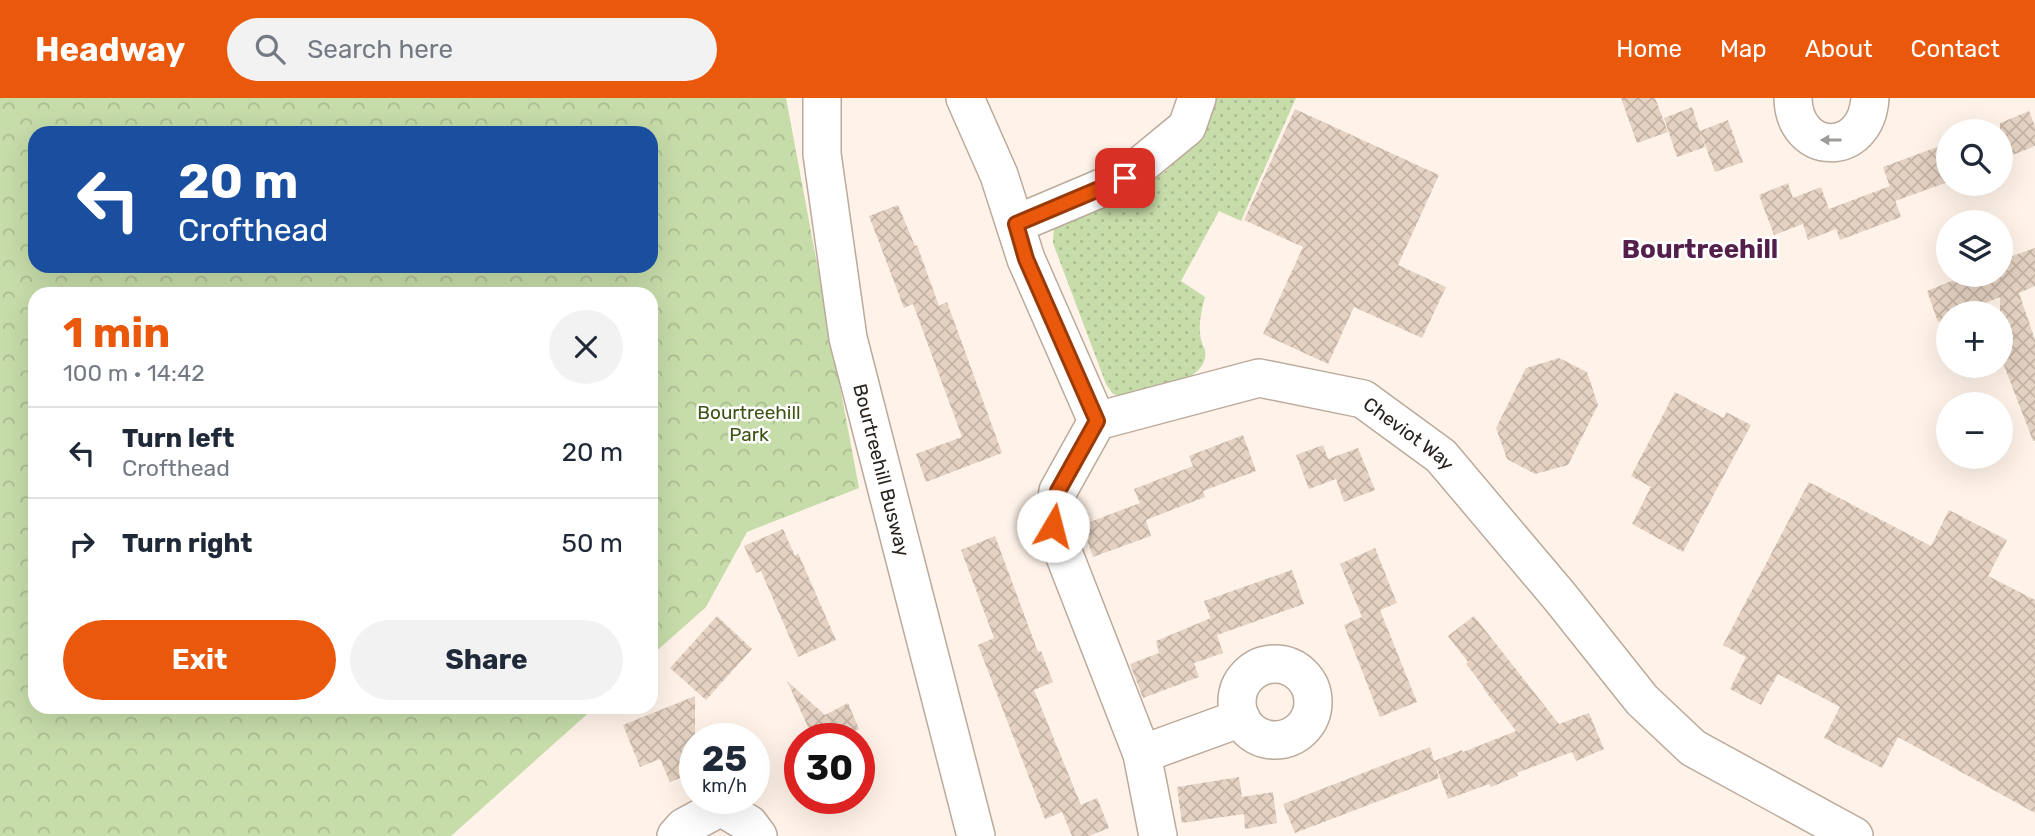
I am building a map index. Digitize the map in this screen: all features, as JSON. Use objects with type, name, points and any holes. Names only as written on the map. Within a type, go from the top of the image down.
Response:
[{"type":"street","name":"Bourtreehill Busway","points":[[822,98],[822,154],[848,338],[976,836]]},
{"type":"street","points":[[965,98],[999,175],[1026,259],[1097,421],[1058,491],[1053,526],[1142,754],[1158,836]]},
{"type":"street","points":[[1016,224],[1125,178],[1187,127],[1197,98]]},
{"type":"street","points":[[1793,98],[1793,110],[1805,132],[1815,139],[1839,142],[1860,130],[1867,119],[1870,98]]},
{"type":"street","name":"Cheviot Way","points":[[1097,421],[1259,377],[1363,399],[1441,456],[1560,597],[1642,700],[1693,748],[1854,836]]},
{"type":"street","points":[[1142,754],[1241,718]]},
{"type":"street","points":[[676,836],[684,827],[738,816]]},
{"type":"green space","name":"Bourtreehill Park","points":[[0,98],[786,98],[859,488],[747,532],[706,607],[658,650],[658,287],[28,287],[28,714],[587,714],[451,836],[0,836]]},
{"type":"green space","points":[[1208,98],[1296,98],[1241,221],[1219,211],[1181,281],[1205,297],[1200,329],[1205,350],[1204,361],[1198,370],[1174,384],[1123,397],[1113,394],[1106,384],[1053,243],[1054,225],[1142,187],[1172,165],[1187,147]]},
{"type":"building","points":[[1621,98],[1655,98],[1668,132],[1637,143]]},
{"type":"building","points":[[1692,107],[1705,147],[1677,157],[1664,118]]},
{"type":"building","points":[[1295,109],[1439,175],[1398,265],[1446,287],[1422,338],[1354,307],[1328,364],[1263,334],[1303,247],[1244,220]]},
{"type":"building","points":[[2029,111],[2035,126],[2035,146],[2013,155],[2013,119],[2010,119]]},
{"type":"building","points":[[1728,120],[1743,162],[1715,172],[1700,131]]},
{"type":"building","points":[[1936,147],[1936,186],[1895,201],[1883,167]]},
{"type":"building","points":[[1788,183],[1793,198],[1821,187],[1829,209],[1890,186],[1901,217],[1840,240],[1836,229],[1808,240],[1803,224],[1774,235],[1759,195]]},
{"type":"building","points":[[898,205],[915,246],[917,245],[939,306],[947,302],[1002,453],[926,482],[916,454],[962,437],[913,304],[904,308],[869,216]]},
{"type":"building","points":[[2035,248],[2035,286],[2019,293],[2035,340],[2035,441],[2009,378],[2013,378],[2013,301],[2000,301],[2000,297],[1990,301],[1936,301],[1936,316],[1927,291],[1937,287],[2013,287],[2013,256]]},
{"type":"building","points":[[1559,358],[1587,372],[1598,405],[1568,465],[1535,474],[1507,459],[1496,428],[1526,368]]},
{"type":"building","points":[[1675,392],[1724,418],[1726,412],[1751,425],[1683,552],[1632,524],[1651,487],[1631,476]]},
{"type":"building","points":[[1243,435],[1256,471],[1203,491],[1205,497],[1146,520],[1145,517],[1151,536],[1093,557],[1082,525],[1140,503],[1134,489],[1193,466],[1189,456]]},
{"type":"building","points":[[1323,445],[1328,459],[1358,448],[1375,490],[1344,502],[1336,479],[1309,489],[1296,455]]},
{"type":"building","points":[[1809,482],[1931,546],[1949,510],[2007,540],[1988,576],[2035,600],[2035,813],[1898,737],[1882,768],[1824,738],[1840,707],[1778,674],[1761,705],[1730,689],[1746,657],[1723,645]]},
{"type":"building","points":[[783,529],[795,556],[798,553],[836,640],[798,657],[761,571],[756,573],[744,546]]},
{"type":"building","points":[[995,536],[1038,652],[1041,651],[1053,682],[1034,690],[1081,805],[1097,798],[1109,828],[1089,836],[1072,836],[1062,812],[1045,819],[978,645],[994,638],[961,550]]},
{"type":"building","points":[[1375,548],[1397,603],[1380,610],[1417,702],[1380,717],[1344,625],[1362,617],[1340,564]]},
{"type":"building","points":[[1292,570],[1304,604],[1217,635],[1204,601]]},
{"type":"building","points":[[717,616],[752,649],[706,700],[670,668]]},
{"type":"building","points":[[1474,616],[1559,724],[1589,713],[1604,749],[1576,761],[1572,752],[1517,773],[1518,776],[1491,787],[1489,784],[1448,799],[1434,761],[1516,731],[1448,636]]},
{"type":"building","points":[[1211,618],[1223,653],[1194,663],[1199,677],[1143,698],[1130,664],[1159,653],[1156,641]]},
{"type":"building","points":[[787,681],[825,715],[848,703],[856,723],[806,723]]},
{"type":"building","points":[[695,696],[695,723],[679,723],[679,778],[670,782],[660,759],[640,767],[623,725],[650,714],[658,714],[658,711]]},
{"type":"building","points":[[1430,747],[1439,778],[1295,833],[1283,804]]},
{"type":"building","points":[[1239,777],[1242,797],[1273,792],[1277,823],[1245,829],[1244,814],[1182,823],[1177,787]]},
{"type":"district","name":"Bourtreehill","points":[[1700,249]]},
{"type":"route","points":[[1053,526],[1058,491],[1097,421],[1026,259],[1016,224],[1125,178]]}]
